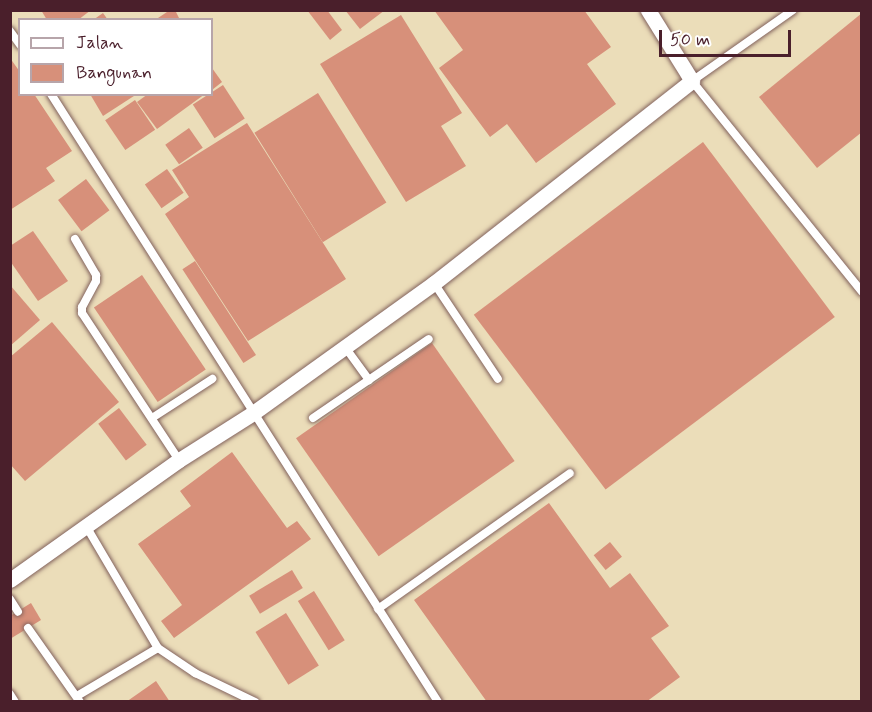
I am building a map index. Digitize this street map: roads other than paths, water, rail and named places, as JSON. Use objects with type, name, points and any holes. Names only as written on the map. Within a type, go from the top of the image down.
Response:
[{"type":"street","points":[[10,580],[179,460],[253,413],[434,283],[692,81],[648,10]]},
{"type":"lane","points":[[793,10],[692,81],[861,292]]},
{"type":"lane","points":[[52,96],[436,701]]},
{"type":"lane","points":[[75,239],[96,275],[96,281],[82,307],[82,313],[179,460]]},
{"type":"lane","points":[[434,283],[498,379]]},
{"type":"lane","points":[[313,418],[429,339]]},
{"type":"lane","points":[[345,347],[369,380]]},
{"type":"lane","points":[[152,418],[212,379]]},
{"type":"lane","points":[[378,609],[570,473]]},
{"type":"lane","points":[[86,526],[158,648],[195,673],[255,702]]},
{"type":"lane","points":[[10,599],[18,612]]},
{"type":"lane","points":[[28,628],[79,699],[158,648]]},
{"type":"lane","points":[[10,694],[15,702]]}]
